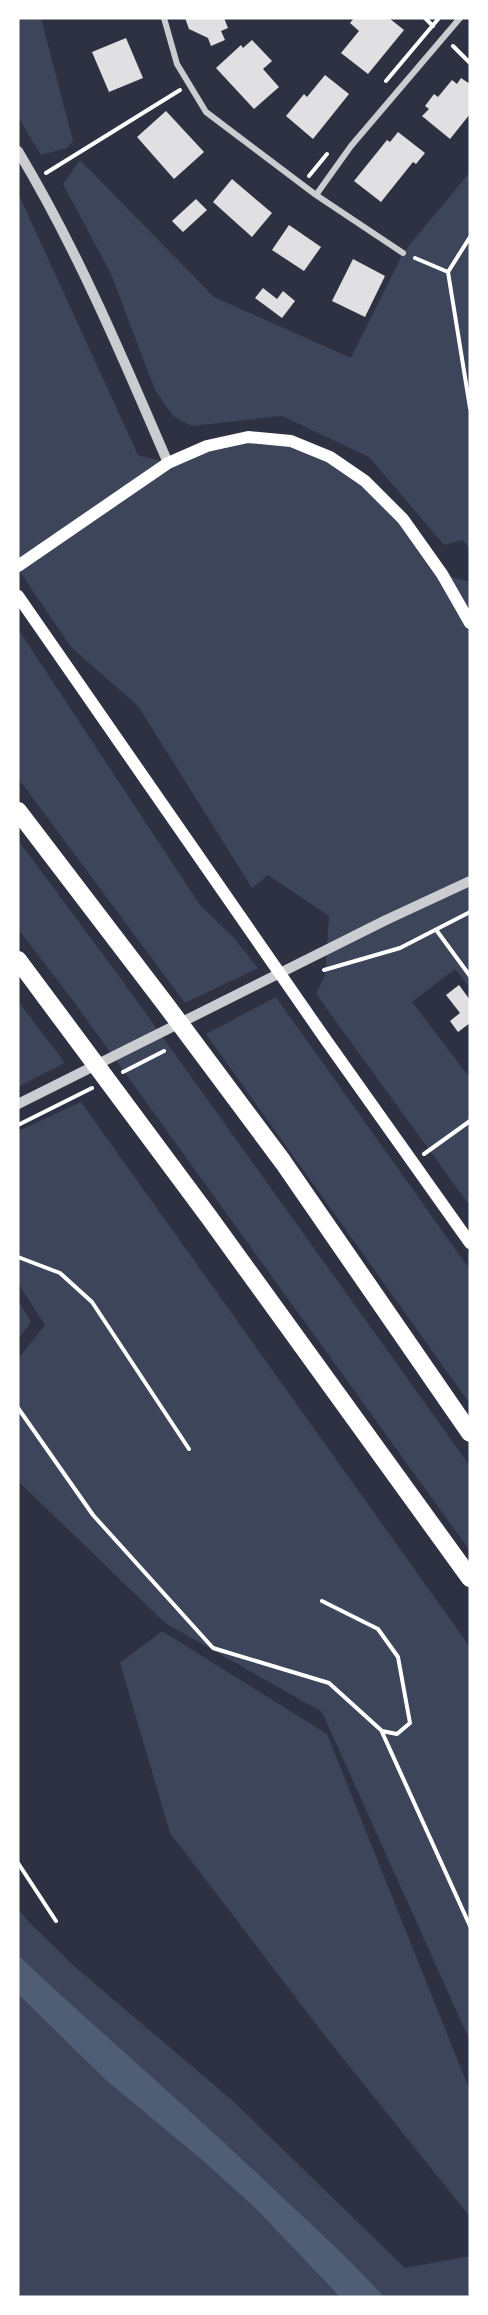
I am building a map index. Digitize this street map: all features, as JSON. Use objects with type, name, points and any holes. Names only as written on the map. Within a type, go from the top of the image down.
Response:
[{"type":"highway","points":[[18,811],[283,1162],[470,1433]]},
{"type":"highway","points":[[18,960],[216,1227],[470,1578]]},
{"type":"main road","points":[[18,566],[168,463],[207,446],[248,437],[291,441],[330,457],[365,482],[403,519],[441,574],[470,623]]},
{"type":"main road","points":[[18,596],[470,1243]]},
{"type":"street","points":[[165,18],[177,64],[206,112],[316,195],[403,253]]},
{"type":"street","points":[[316,195],[351,146],[460,18]]},
{"type":"street","points":[[18,151],[35,179],[116,342],[168,463]]},
{"type":"street","points":[[18,1104],[396,915],[470,881]]},
{"type":"path","points":[[444,37],[470,63]]},
{"type":"path","points":[[35,179],[189,85]]},
{"type":"path","points":[[470,237],[448,272],[470,408]]},
{"type":"path","points":[[403,253],[448,272]]},
{"type":"path","points":[[321,971],[400,948],[437,931],[470,912]]},
{"type":"path","points":[[437,931],[470,976]]},
{"type":"path","points":[[413,1162],[470,1121]]},
{"type":"path","points":[[18,1257],[60,1273],[92,1302],[189,1449]]},
{"type":"path","points":[[18,1408],[93,1515],[213,1648],[329,1683],[382,1731],[470,1926]]},
{"type":"path","points":[[322,1601],[378,1629],[398,1657],[410,1723],[397,1734],[382,1731]]},
{"type":"path","points":[[18,1863],[56,1921]]},
{"type":"shaded area","points":[[18,18],[41,18],[73,141],[67,148],[41,155],[18,117]]},
{"type":"shaded area","points":[[80,160],[214,297],[351,358],[403,253],[470,172],[470,550],[463,540],[444,545],[369,457],[282,416],[192,426],[173,416],[155,390],[111,274],[63,184]]},
{"type":"shaded area","points":[[18,193],[138,455],[168,463],[248,437],[291,441],[365,481],[441,574],[470,582],[470,988],[455,969],[412,1002],[470,1078],[470,1206],[316,994],[325,975],[329,916],[268,875],[252,888],[138,706],[71,647],[18,569]]},
{"type":"shaded area","points":[[18,629],[200,905],[233,937],[258,968],[185,1003],[18,778]]},
{"type":"shaded area","points":[[18,840],[119,976],[470,1466],[470,1551],[71,998],[18,929]]},
{"type":"shaded area","points":[[276,997],[470,1270],[470,1404],[206,1034]]},
{"type":"shaded area","points":[[18,1001],[65,1063],[18,1087]]},
{"type":"shaded area","points":[[81,1102],[470,1647],[470,2041],[322,1712],[165,1623],[18,1481],[18,1359],[45,1325],[18,1283],[18,1131]]},
{"type":"shaded area","points":[[18,1300],[31,1322],[18,1339]]},
{"type":"shaded area","points":[[162,1631],[327,1734],[470,2091],[470,2217],[329,2041],[170,1833],[120,1663]]},
{"type":"shaded area","points":[[18,1909],[74,1966],[233,2101],[405,2268],[470,2256],[470,2297],[384,2297],[249,2166],[18,1955]]},
{"type":"shaded area","points":[[18,1955],[245,2162],[345,2256],[384,2297],[340,2297],[257,2210],[202,2160],[106,2080],[18,1994]]},
{"type":"shaded area","points":[[18,1994],[257,2210],[340,2297],[18,2297]]},
{"type":"building","points":[[185,18],[224,18],[228,28],[221,31],[225,40],[211,46],[208,38],[189,29]]},
{"type":"building","points":[[354,18],[389,18],[404,30],[368,74],[341,53],[359,31],[350,23]]},
{"type":"building","points":[[126,38],[143,78],[109,92],[92,52]]},
{"type":"building","points":[[252,40],[272,61],[263,69],[279,87],[254,109],[216,68],[241,45],[243,48]]},
{"type":"building","points":[[325,75],[349,94],[313,139],[286,116],[304,94],[307,97]]},
{"type":"building","points":[[461,78],[470,84],[470,114],[450,139],[422,116],[429,109],[425,106],[434,94],[438,97],[452,80],[457,84]]},
{"type":"building","points":[[166,111],[204,152],[174,179],[137,137]]},
{"type":"building","points":[[398,132],[425,153],[416,164],[413,162],[381,202],[354,181],[387,140],[390,142]]},
{"type":"building","points":[[232,179],[272,213],[252,237],[213,202]]},
{"type":"building","points":[[196,199],[207,210],[183,232],[172,221]]},
{"type":"building","points":[[289,225],[321,247],[304,271],[272,250]]},
{"type":"building","points":[[353,259],[385,276],[365,317],[332,301]]},
{"type":"building","points":[[263,288],[277,299],[283,291],[295,301],[282,318],[255,298]]},
{"type":"building","points":[[459,985],[470,1000],[470,1023],[458,1032],[450,1021],[460,1013],[446,995]]}]
